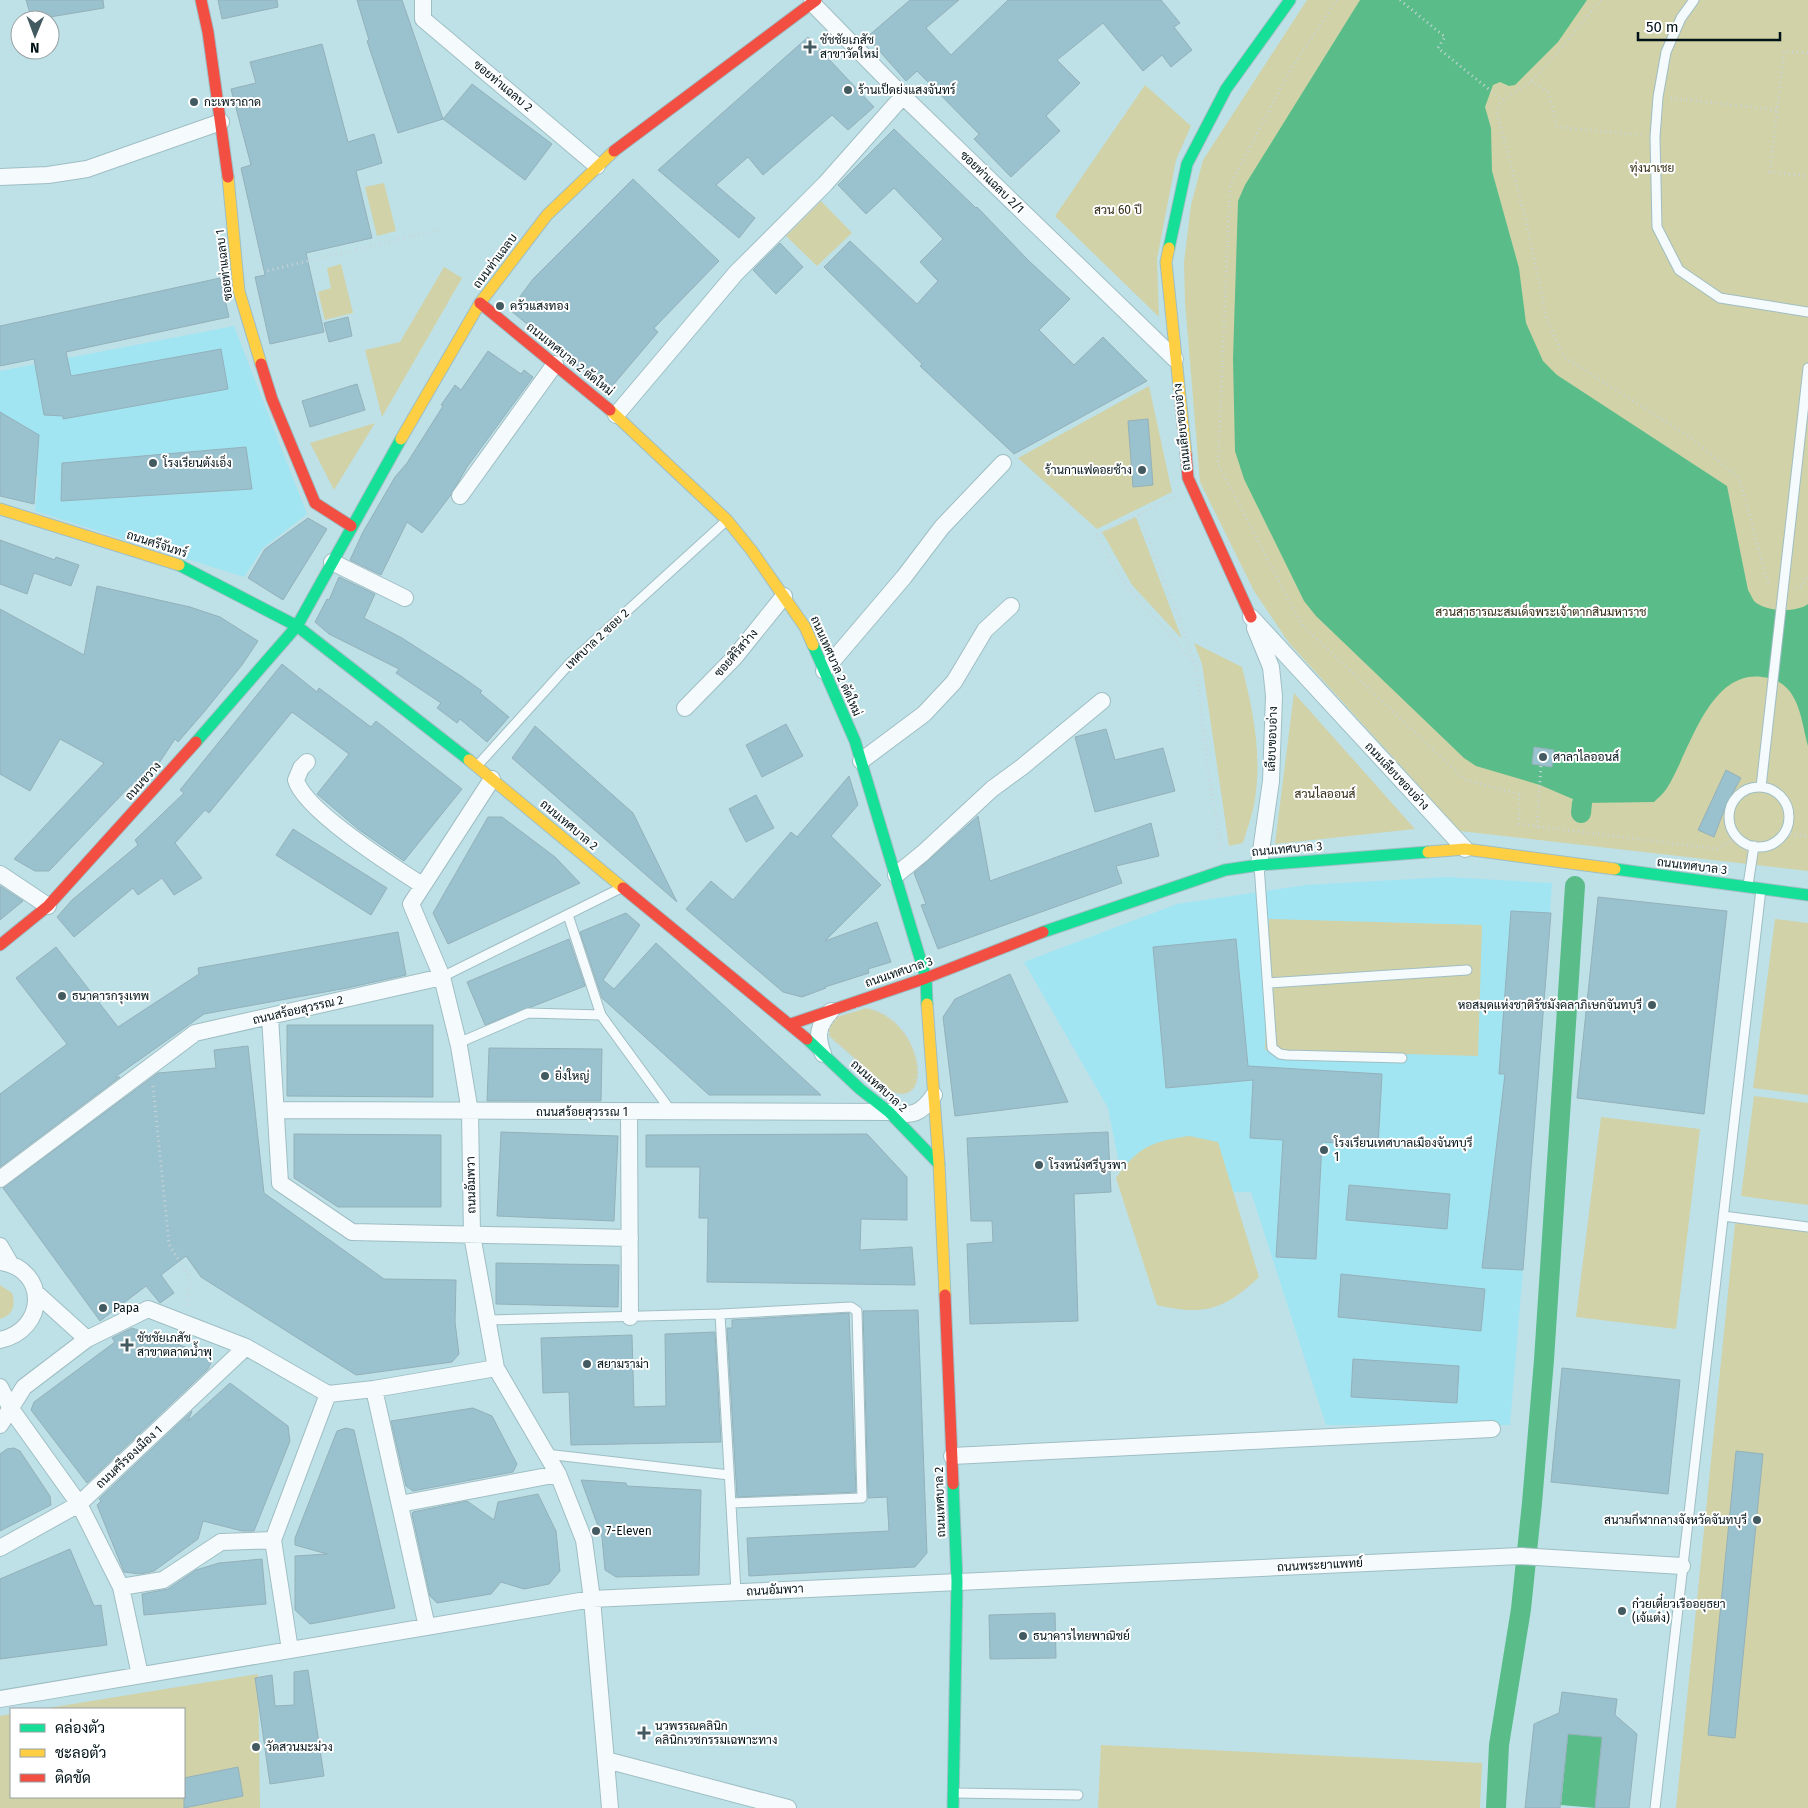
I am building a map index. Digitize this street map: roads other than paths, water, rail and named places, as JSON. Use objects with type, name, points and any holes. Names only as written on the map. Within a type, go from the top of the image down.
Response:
[{"type":"street","name":"ซอยท่าแฉลบ 1","points":[[201,0],[230,189],[239,291],[272,399],[316,502],[351,526]]},
{"type":"street","name":"ซอยท่าแฉลบ 2","points":[[424,0],[423,19],[597,166]]},
{"type":"street","name":"ถนนเลียบขอบอ่าง","points":[[1290,0],[1226,89],[1187,164],[1166,262],[1188,478],[1251,617],[1465,849]]},
{"type":"street","name":"ถนนท่าแฉลบ","points":[[297,626],[351,526],[480,303],[547,215],[597,166],[814,2]]},
{"type":"street","name":"ซอยท่าแฉลบ 2/1","points":[[814,2],[903,96],[1175,359]]},
{"type":"street","points":[[616,415],[736,273],[824,184],[903,96]]},
{"type":"street","points":[[0,177],[48,176],[87,169],[221,122]]},
{"type":"street","name":"ถนนเทศบาล 2 ตัดใหม่","points":[[480,303],[616,415],[727,520],[752,550],[805,627],[861,761],[926,978],[927,1026],[939,1164]]},
{"type":"street","points":[[460,496],[555,364]]},
{"type":"street","points":[[824,671],[904,577],[942,527],[1003,463]]},
{"type":"street","name":"ถนนศรีจันทร์","points":[[0,509],[50,522],[188,568],[297,626]]},
{"type":"street","points":[[332,562],[406,598]]},
{"type":"street","name":"ซอยศิริสว่าง","points":[[685,708],[734,658],[784,596]]},
{"type":"street","points":[[861,761],[924,714],[954,682],[985,630],[1010,606]]},
{"type":"street","name":"เลียบขอบอ่าง","points":[[1251,617],[1271,667],[1274,696],[1270,781],[1259,865]]},
{"type":"street","name":"ถนนเทศบาล 2","points":[[297,626],[477,766],[622,888],[791,1024],[889,1112],[939,1164],[957,1581],[953,1808]]},
{"type":"street","name":"ถนนขวาง","points":[[0,945],[48,906],[192,747],[297,626]]},
{"type":"street","points":[[896,875],[923,853],[992,789],[1022,767],[1102,701]]},
{"type":"street","points":[[307,762],[301,768],[296,780],[307,797],[367,849],[422,885]]},
{"type":"street","name":"ถนนอัมพวา","points":[[492,779],[411,904],[442,977],[459,1046],[470,1112],[472,1235],[496,1368],[558,1474],[584,1540],[592,1599],[610,1808]]},
{"type":"street","name":"ถนนเทศบาล 3","points":[[791,1024],[926,978],[1071,921],[1225,870],[1259,865],[1465,849],[1808,895]]},
{"type":"street","points":[[0,874],[48,906]]},
{"type":"street","name":"ถนนสร้อยสุวรรณ 2","points":[[0,1179],[195,1033],[442,977]]},
{"type":"street","points":[[868,997],[901,1001]]},
{"type":"street","points":[[915,1009],[922,1014],[927,1026]]},
{"type":"street","points":[[823,1054],[818,1040],[818,1031],[831,1011]]},
{"type":"street","points":[[270,1016],[280,1183],[352,1232],[630,1238]]},
{"type":"street","name":"ถนนสร้อยสุวรรณ 1","points":[[276,1110],[889,1112],[908,1114],[925,1108],[934,1094]]},
{"type":"street","points":[[629,1112],[630,1317]]},
{"type":"street","points":[[0,1246],[5,1262],[26,1275],[36,1293],[87,1339]]},
{"type":"street","points":[[0,1340],[12,1338],[23,1331],[32,1320],[36,1307],[36,1293]]},
{"type":"street","points":[[0,1425],[24,1387],[87,1339],[148,1309],[246,1347],[328,1394],[374,1389],[496,1368]]},
{"type":"street","name":"ถนนศรีรองเมือง 1","points":[[0,1548],[79,1504],[246,1347]]},
{"type":"street","points":[[0,1387],[10,1409],[79,1504],[122,1587],[140,1675]]},
{"type":"street","points":[[374,1389],[427,1627]]},
{"type":"street","points":[[290,1650],[273,1540],[328,1394]]},
{"type":"street","points":[[952,1456],[1492,1429]]},
{"type":"street","points":[[400,1504],[558,1474]]},
{"type":"street","points":[[122,1587],[163,1580],[221,1542],[273,1540]]},
{"type":"street","name":"ถนนพระยาแพทย์","points":[[957,1581],[1526,1556],[1682,1566]]},
{"type":"street","name":"ถนนอัมพวา","points":[[0,1699],[592,1599],[957,1581]]},
{"type":"street","points":[[606,1760],[788,1808]]},
{"type":"lane","points":[[1694,0],[1681,18],[1666,52],[1658,97],[1654,137],[1657,227],[1679,270],[1720,298],[1808,312]]},
{"type":"lane","points":[[1761,786],[1774,691],[1808,368]]},
{"type":"lane","name":"เทศบาล 2 ซอย 2","points":[[477,766],[571,662],[727,520]]},
{"type":"lane","points":[[1761,786],[1771,789],[1786,802],[1790,816],[1785,833],[1772,844],[1754,846],[1736,836],[1729,822],[1730,807],[1740,794],[1754,787],[1761,786]]},
{"type":"lane","points":[[1747,888],[1754,846]]},
{"type":"lane","points":[[1259,865],[1272,1048],[1280,1054],[1402,1058]]},
{"type":"lane","name":"ถนนสร้อยสุวรรณ 2","points":[[442,977],[622,888]]},
{"type":"lane","points":[[1655,1808],[1761,889]]},
{"type":"lane","points":[[568,915],[602,1015],[672,1112]]},
{"type":"lane","points":[[1268,983],[1467,970]]},
{"type":"lane","points":[[459,1046],[463,1040],[528,1013],[602,1015]]},
{"type":"lane","points":[[1723,1216],[1808,1227]]},
{"type":"lane","points":[[487,1320],[720,1314],[851,1307],[857,1311],[862,1498],[732,1503]]},
{"type":"lane","points":[[720,1314],[736,1592]]},
{"type":"lane","points":[[546,1454],[729,1475]]},
{"type":"lane","points":[[954,1793],[1078,1795]]},
{"type":"waterway","points":[[1581,813],[1582,803]]},
{"type":"waterway","points":[[1496,1808],[1499,1745],[1521,1609],[1532,1503],[1544,1360],[1575,886]]},
{"type":"place","name":"ชัชชัยเภสัช สาขาวัดใหม่","points":[[810,47]]},
{"type":"place","name":"ร้านเป็ดย่งแสงจันทร์","points":[[848,90]]},
{"type":"place","name":"กะเพราถาด","points":[[194,102]]},
{"type":"place","name":"ครัวแสงทอง","points":[[500,306]]},
{"type":"place","name":"โรงเรียนตังเอ็ง","points":[[153,463]]},
{"type":"place","name":"ร้านกาแฟดอยช้าง","points":[[1142,470]]},
{"type":"place","name":"ศาลาไลออนส์","points":[[1543,757]]},
{"type":"place","name":"ธนาคารกรุงเทพ","points":[[62,996]]},
{"type":"place","name":"หอสมุดแห่งชาติรัชมังคลาภิเษกจันทบุรี","points":[[1652,1005]]},
{"type":"place","name":"ยิ่งใหญ่","points":[[545,1076]]},
{"type":"place","name":"โรงเรียนเทศบาลเมืองจันทบุรี 1","points":[[1324,1150]]},
{"type":"place","name":"โรงหนังศรีบูรพา","points":[[1039,1165]]},
{"type":"place","name":"Papa","points":[[103,1308]]},
{"type":"place","name":"ชัชชัยเภสัช สาขาตลาดน้ำพุ","points":[[127,1345]]},
{"type":"place","name":"สยามราม่า","points":[[587,1364]]},
{"type":"place","name":"สนามกีฬากลางจังหวัดจันทบุรี","points":[[1757,1520]]},
{"type":"place","name":"7-Eleven","points":[[596,1531]]},
{"type":"place","name":"ก๋วยเตี๋ยวเรืออยุธยา (เจ้แต๋ง)","points":[[1622,1611]]},
{"type":"place","name":"ธนาคารไทยพาณิชย์","points":[[1023,1636]]},
{"type":"place","name":"นวพรรณคลินิก คลินิกเวชกรรมเฉพาะทาง","points":[[644,1733]]},
{"type":"place","name":"วัดสวนมะม่วง","points":[[256,1747]]},
{"type":"park label","name":"ทุ่งนาเชย","points":[[1652,168]]},
{"type":"park label","name":"สวน 60 ปี","points":[[1118,210]]},
{"type":"park label","name":"สวนสาธารณะสมเด็จพระเจ้าตากสินมหาราช","points":[[1541,612]]},
{"type":"park label","name":"สวนไลออนส์","points":[[1325,794]]}]
